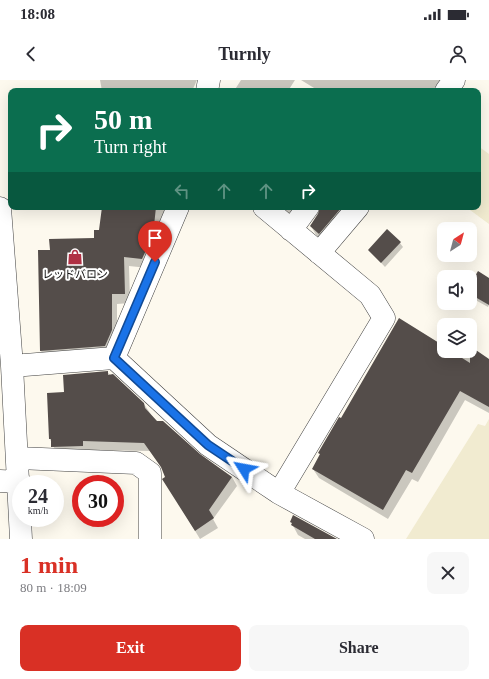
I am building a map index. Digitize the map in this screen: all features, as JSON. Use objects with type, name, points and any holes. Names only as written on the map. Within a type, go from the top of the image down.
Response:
[{"type":"street","points":[[0,208],[18,458],[10,481],[21,539]]},
{"type":"street","points":[[114,358],[177,210]]},
{"type":"street","points":[[268,210],[370,295],[384,318],[279,493]]},
{"type":"street","points":[[291,230],[306,210]]},
{"type":"street","points":[[319,253],[355,210]]},
{"type":"street","points":[[12,366],[114,358],[208,445],[279,493],[363,539]]},
{"type":"street","points":[[18,458],[136,463],[150,473],[150,539]]},
{"type":"shaded area","points":[[481,148],[489,154],[489,224],[470,210],[481,210]]},
{"type":"shaded area","points":[[489,419],[489,539],[406,539],[478,424],[485,426]]},
{"type":"building","points":[[102,210],[156,210],[153,235],[142,259],[124,257],[125,294],[112,294],[112,330],[105,346],[40,351],[38,250],[50,250],[49,239],[94,238],[94,230],[99,230]]},
{"type":"building","points":[[319,210],[339,210],[319,234],[310,226]]},
{"type":"building","points":[[387,229],[401,242],[381,263],[368,250]]},
{"type":"building","points":[[478,271],[489,278],[489,305],[477,298]]},
{"type":"building","points":[[399,318],[437,342],[437,358],[462,358],[470,363],[470,358],[477,358],[477,351],[489,359],[489,407],[460,391],[412,473],[406,470],[383,510],[312,469],[320,454],[318,453],[339,417],[341,418]]},
{"type":"building","points":[[108,371],[108,375],[113,374],[144,403],[145,408],[157,421],[163,421],[200,454],[232,477],[209,510],[214,518],[195,531],[162,479],[165,477],[161,467],[144,443],[83,441],[83,446],[51,447],[51,439],[49,439],[47,393],[64,392],[63,375]]},
{"type":"building","points":[[293,515],[337,539],[315,539],[291,525],[292,523],[290,522]]},
{"type":"place","name":"レッドバロン","points":[[75,257]]},
{"type":"route","points":[[155,262],[114,358],[208,445],[244,469]]}]
